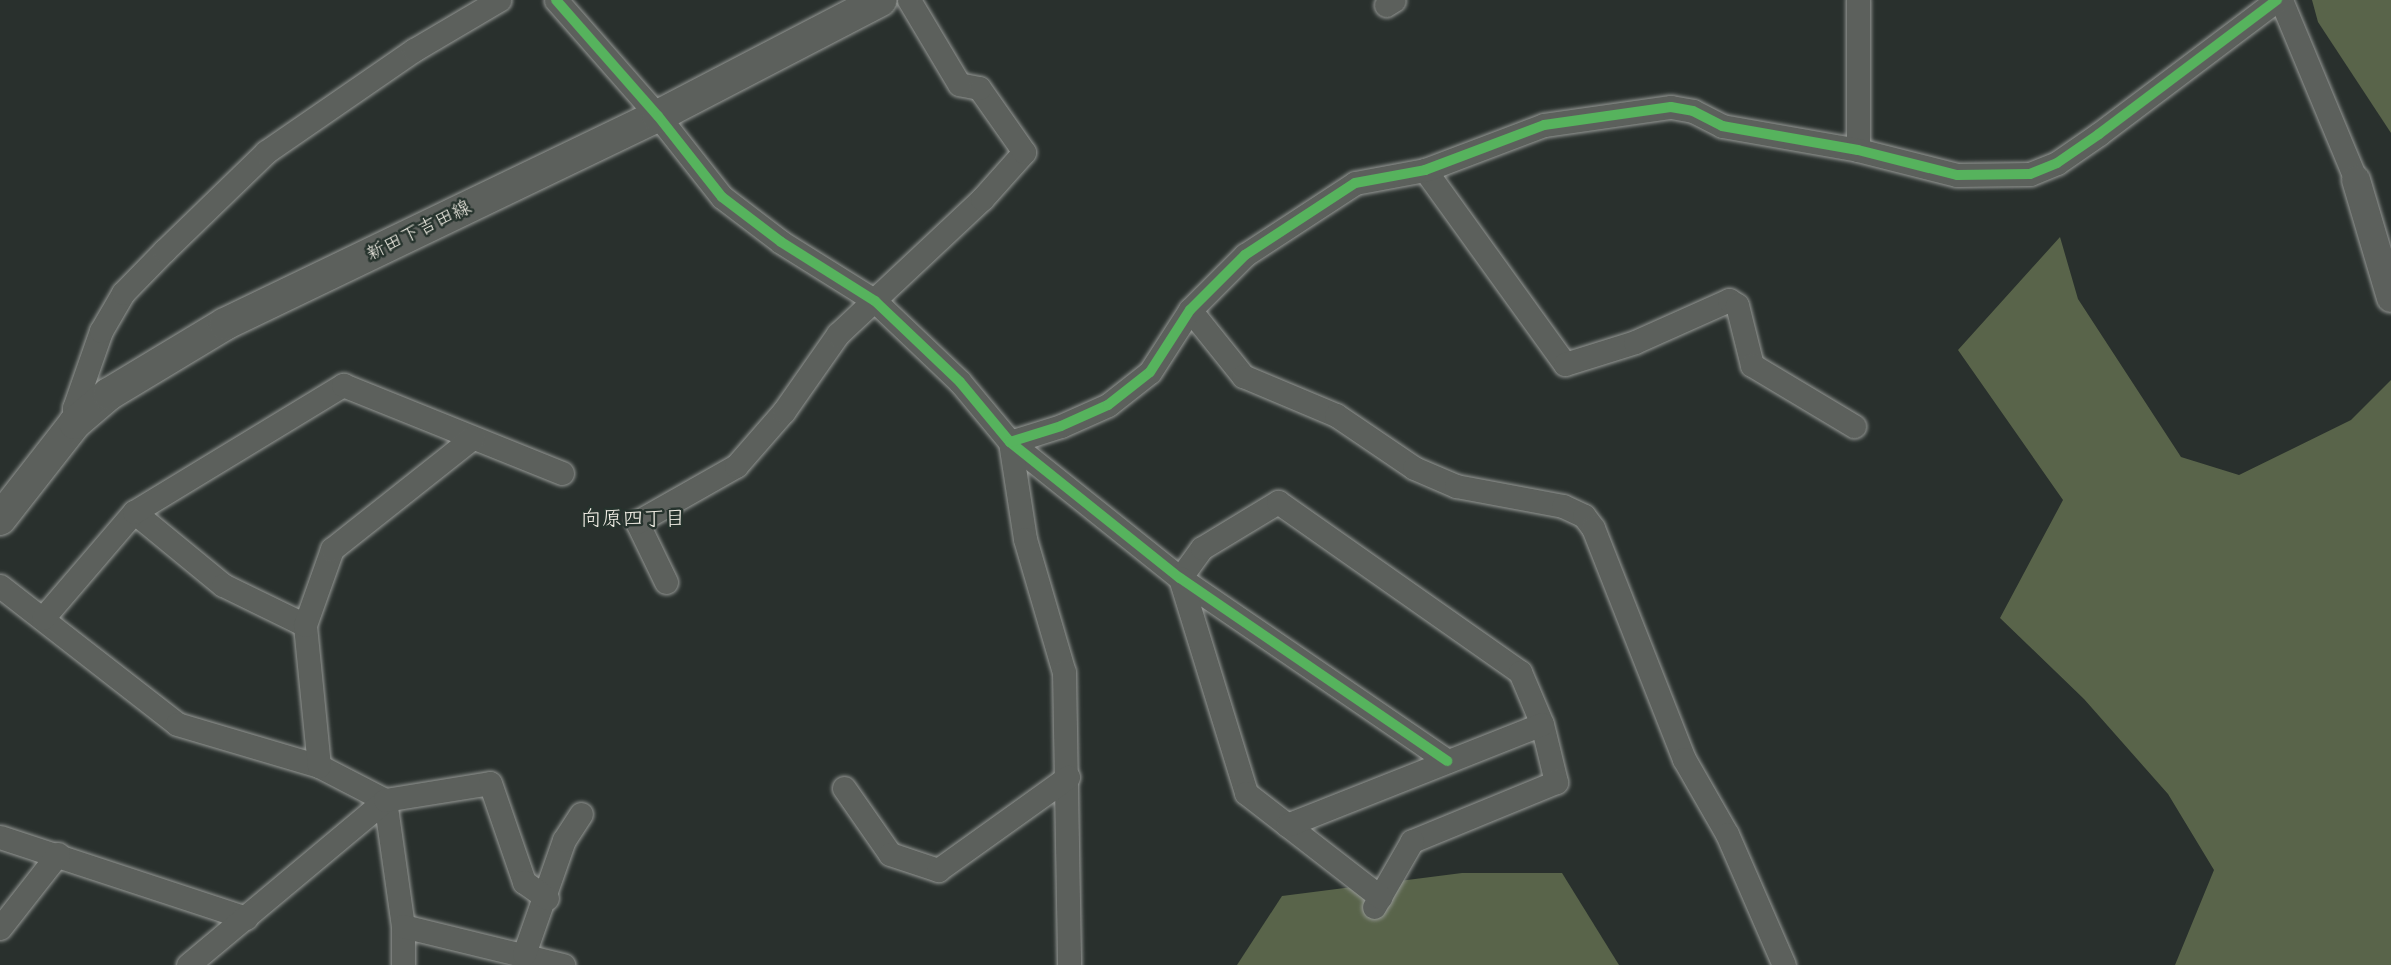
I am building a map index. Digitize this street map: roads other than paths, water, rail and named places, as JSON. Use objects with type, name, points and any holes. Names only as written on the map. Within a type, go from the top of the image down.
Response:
[{"type":"main road","name":"新田下吉田線","points":[[0,519],[75,423],[109,394],[225,324],[658,116],[881,0]]},
{"type":"street","points":[[75,423],[74,408],[101,331],[123,293],[165,250],[266,152],[414,50],[499,0]]},
{"type":"street","points":[[556,0],[658,116],[722,197],[780,242],[875,301],[960,382],[1010,442],[1180,578],[1447,761]]},
{"type":"street","points":[[666,582],[637,522],[736,466],[784,411],[838,334],[982,199],[1024,152],[979,88],[958,84],[909,0]]},
{"type":"street","points":[[1858,0],[1858,150]]},
{"type":"street","points":[[1010,442],[1108,405],[1150,372],[1190,310],[1245,255],[1355,183],[1425,170],[1544,125],[1671,107],[1693,111],[1722,126],[1858,150],[1957,175],[2030,174],[2057,163],[2099,134],[2279,0],[2356,180],[2391,298]]},
{"type":"street","points":[[1425,170],[1565,364],[1635,342],[1729,300],[1737,305],[1752,365],[1854,426]]},
{"type":"street","points":[[1190,310],[1243,376],[1336,415],[1414,468],[1456,486],[1563,506],[1584,516],[1593,528],[1684,760],[1727,834],[1784,965]]},
{"type":"street","points":[[43,618],[134,512],[343,385],[562,473]]},
{"type":"street","points":[[319,766],[305,625],[332,549],[472,438]]},
{"type":"street","points":[[1010,442],[1025,539],[1064,672],[1068,777],[1069,965]]},
{"type":"street","points":[[1279,502],[1520,672],[1542,723],[1556,782],[1412,841],[1377,902],[1246,793],[1180,578],[1202,548],[1279,502]]},
{"type":"street","points":[[134,512],[223,586],[305,625]]},
{"type":"street","points":[[0,586],[177,724],[319,766],[385,800]]},
{"type":"street","points":[[1287,825],[1542,723]]},
{"type":"street","points":[[844,788],[890,854],[938,870],[1068,777]]},
{"type":"street","points":[[188,965],[385,800],[490,783],[524,883],[547,898]]},
{"type":"street","points":[[385,800],[402,926],[403,965]]},
{"type":"street","points":[[524,954],[547,898],[564,840],[582,814]]},
{"type":"street","points":[[0,837],[246,918]]},
{"type":"street","points":[[0,928],[58,854]]},
{"type":"street","points":[[402,926],[563,965]]},
{"type":"district","name":"向原四丁目","points":[[633,519]]}]
